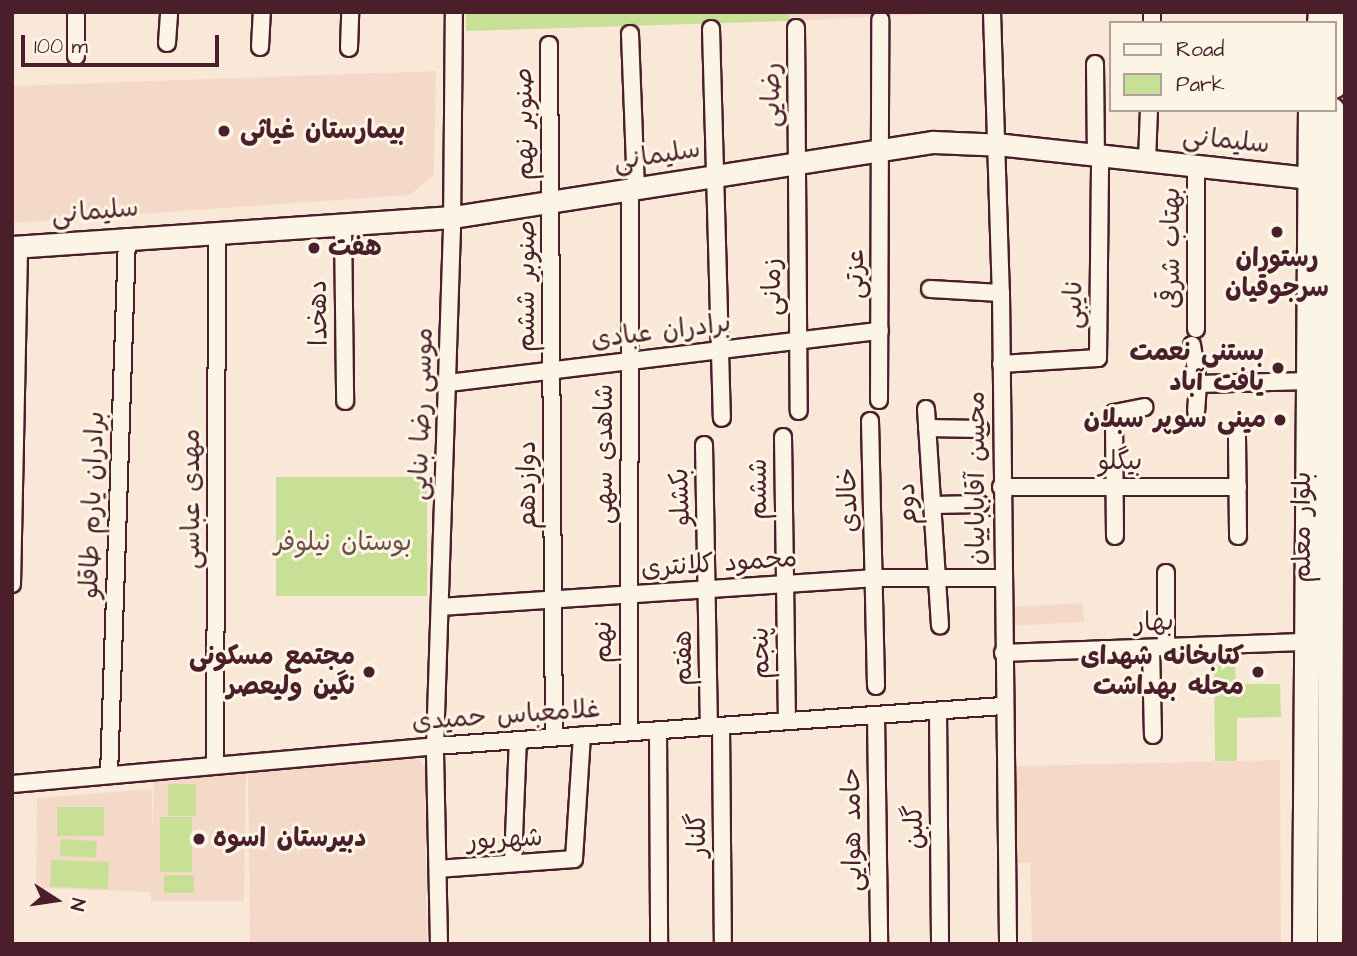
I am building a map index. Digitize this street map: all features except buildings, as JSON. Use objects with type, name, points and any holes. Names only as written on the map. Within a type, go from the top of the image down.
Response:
[{"type":"main road","points":[[1336,68],[1342,12]]},
{"type":"main road","name":"بلوار معلم","points":[[1311,112],[1328,181],[1338,338],[1339,510],[1330,944]]},
{"type":"main road","name":"بلوار معلم","points":[[1305,944],[1309,381],[1332,112]]},
{"type":"main road","name":"سلیمانی","points":[[15,247],[127,237],[453,217],[933,142],[995,145],[1147,160],[1328,181]]},
{"type":"street","points":[[76,12],[76,57]]},
{"type":"street","points":[[167,43],[169,12]]},
{"type":"street","points":[[260,47],[262,12]]},
{"type":"street","points":[[349,12],[349,48]]},
{"type":"street","name":"موسی رضا بنایی","points":[[439,944],[435,746],[453,217],[454,12]]},
{"type":"street","name":"محسن آقاباباییان","points":[[992,12],[1001,293],[1001,578],[1008,944]]},
{"type":"street","name":"عزتی","points":[[879,400],[880,20]]},
{"type":"street","name":"رضایی","points":[[796,28],[796,162]]},
{"type":"street","points":[[710,29],[712,176],[722,418]]},
{"type":"street","name":"شاهدی سهی","points":[[629,594],[633,188],[630,34]]},
{"type":"street","name":"صنوبر نهم","points":[[549,45],[551,201]]},
{"type":"street","points":[[1095,64],[1098,156]]},
{"type":"street","points":[[1147,160],[1149,112]]},
{"type":"street","name":"نایبی","points":[[1001,364],[1098,358],[1098,156]]},
{"type":"street","name":"زمانی","points":[[796,162],[799,411]]},
{"type":"street","name":"بهتاب شرقی","points":[[1196,166],[1196,411]]},
{"type":"street","name":"صنوبر ششم","points":[[551,201],[552,370]]},
{"type":"street","name":"دهخدا","points":[[343,225],[345,401]]},
{"type":"street","name":"مهدی عباسی","points":[[215,765],[217,233]]},
{"type":"street","name":"برادران یارم طاقلو","points":[[109,775],[127,237]]},
{"type":"street","points":[[12,584],[15,247]]},
{"type":"street","points":[[930,289],[1001,293]]},
{"type":"street","name":"برادران عبادی","points":[[447,383],[880,331]]},
{"type":"street","name":"دوازدهم","points":[[552,370],[554,737]]},
{"type":"street","points":[[1198,384],[1309,381]]},
{"type":"street","points":[[1115,536],[1115,410],[1144,407]]},
{"type":"street","name":"دوم","points":[[926,409],[940,626]]},
{"type":"street","name":"خالدی","points":[[870,421],[876,578],[876,686]]},
{"type":"street","points":[[927,428],[980,429]]},
{"type":"street","points":[[1237,436],[1238,537]]},
{"type":"street","name":"ششم","points":[[783,437],[784,584]]},
{"type":"street","name":"بکشلو","points":[[704,445],[708,589]]},
{"type":"street","name":"بیگلو","points":[[1001,487],[1238,486]]},
{"type":"street","points":[[933,505],[980,504]]},
{"type":"street","points":[[1153,735],[1166,573]]},
{"type":"street","name":"محمود کلانتری","points":[[440,607],[876,578],[1001,578]]},
{"type":"street","name":"پنجم","points":[[784,584],[787,721]]},
{"type":"street","name":"هفتم","points":[[708,589],[715,726]]},
{"type":"street","name":"نهم","points":[[629,594],[629,732]]},
{"type":"street","name":"بهار","points":[[1003,653],[1308,642]]},
{"type":"street","name":"غلامعباس حمیدی","points":[[12,784],[435,746],[1003,706]]},
{"type":"street","name":"گلبن","points":[[938,711],[940,944]]},
{"type":"street","name":"حامد هوایی","points":[[876,715],[879,944]]},
{"type":"street","name":"گلنار","points":[[715,726],[723,944]]},
{"type":"street","points":[[658,730],[659,944]]},
{"type":"street","name":"شهریور","points":[[438,869],[574,859],[582,735]]},
{"type":"street","points":[[513,862],[518,740]]},
{"type":"shaded area","points":[[789,12],[972,12],[789,21]]},
{"type":"shaded area","name":"بیمارستان غیاثی","points":[[436,71],[434,175],[410,195],[12,223],[12,86]]},
{"type":"shaded area","points":[[1083,603],[1084,622],[1011,626],[1010,607]]},
{"type":"shaded area","points":[[412,753],[425,767],[427,944],[250,944],[248,772]]},
{"type":"shaded area","points":[[1280,760],[1281,944],[1032,944],[1030,863],[1016,863],[1013,766]]},
{"type":"shaded area","points":[[246,772],[244,901],[151,901],[151,892],[36,888],[37,798],[152,789],[152,841],[154,778]]},
{"type":"green space","points":[[466,12],[789,12],[789,21],[466,31]]},
{"type":"green space","name":"بوستان نیلوفر","points":[[276,477],[427,477],[427,596],[276,596]]},
{"type":"green space","points":[[1235,662],[1236,684],[1280,684],[1281,717],[1237,718],[1237,761],[1215,761],[1214,663]]},
{"type":"green space","points":[[168,784],[196,784],[196,816],[168,816]]},
{"type":"green space","points":[[57,807],[104,807],[104,836],[57,836]]},
{"type":"green space","points":[[160,817],[192,817],[192,872],[160,872]]},
{"type":"green space","points":[[61,839],[97,841],[96,858],[60,856]]},
{"type":"green space","points":[[51,860],[109,862],[108,889],[50,887]]},
{"type":"green space","points":[[164,875],[194,875],[194,893],[164,893]]},
{"type":"place","name":"بیمارستان غیاثی","points":[[224,131]]},
{"type":"place","name":"رستوران سرجوقیان","points":[[1277,232]]},
{"type":"place","name":"هفت","points":[[314,248]]},
{"type":"place","name":"بستنی نعمت یافت آباد","points":[[1278,368]]},
{"type":"place","name":"مینی سوپر سبلان","points":[[1280,420]]},
{"type":"place","name":"مجتمع مسکونی نگین ولیعصر","points":[[369,672]]},
{"type":"place","name":"کتابخانه شهدای محله بهداشت","points":[[1258,672]]},
{"type":"place","name":"دبیرستان اسوه","points":[[199,839]]}]
